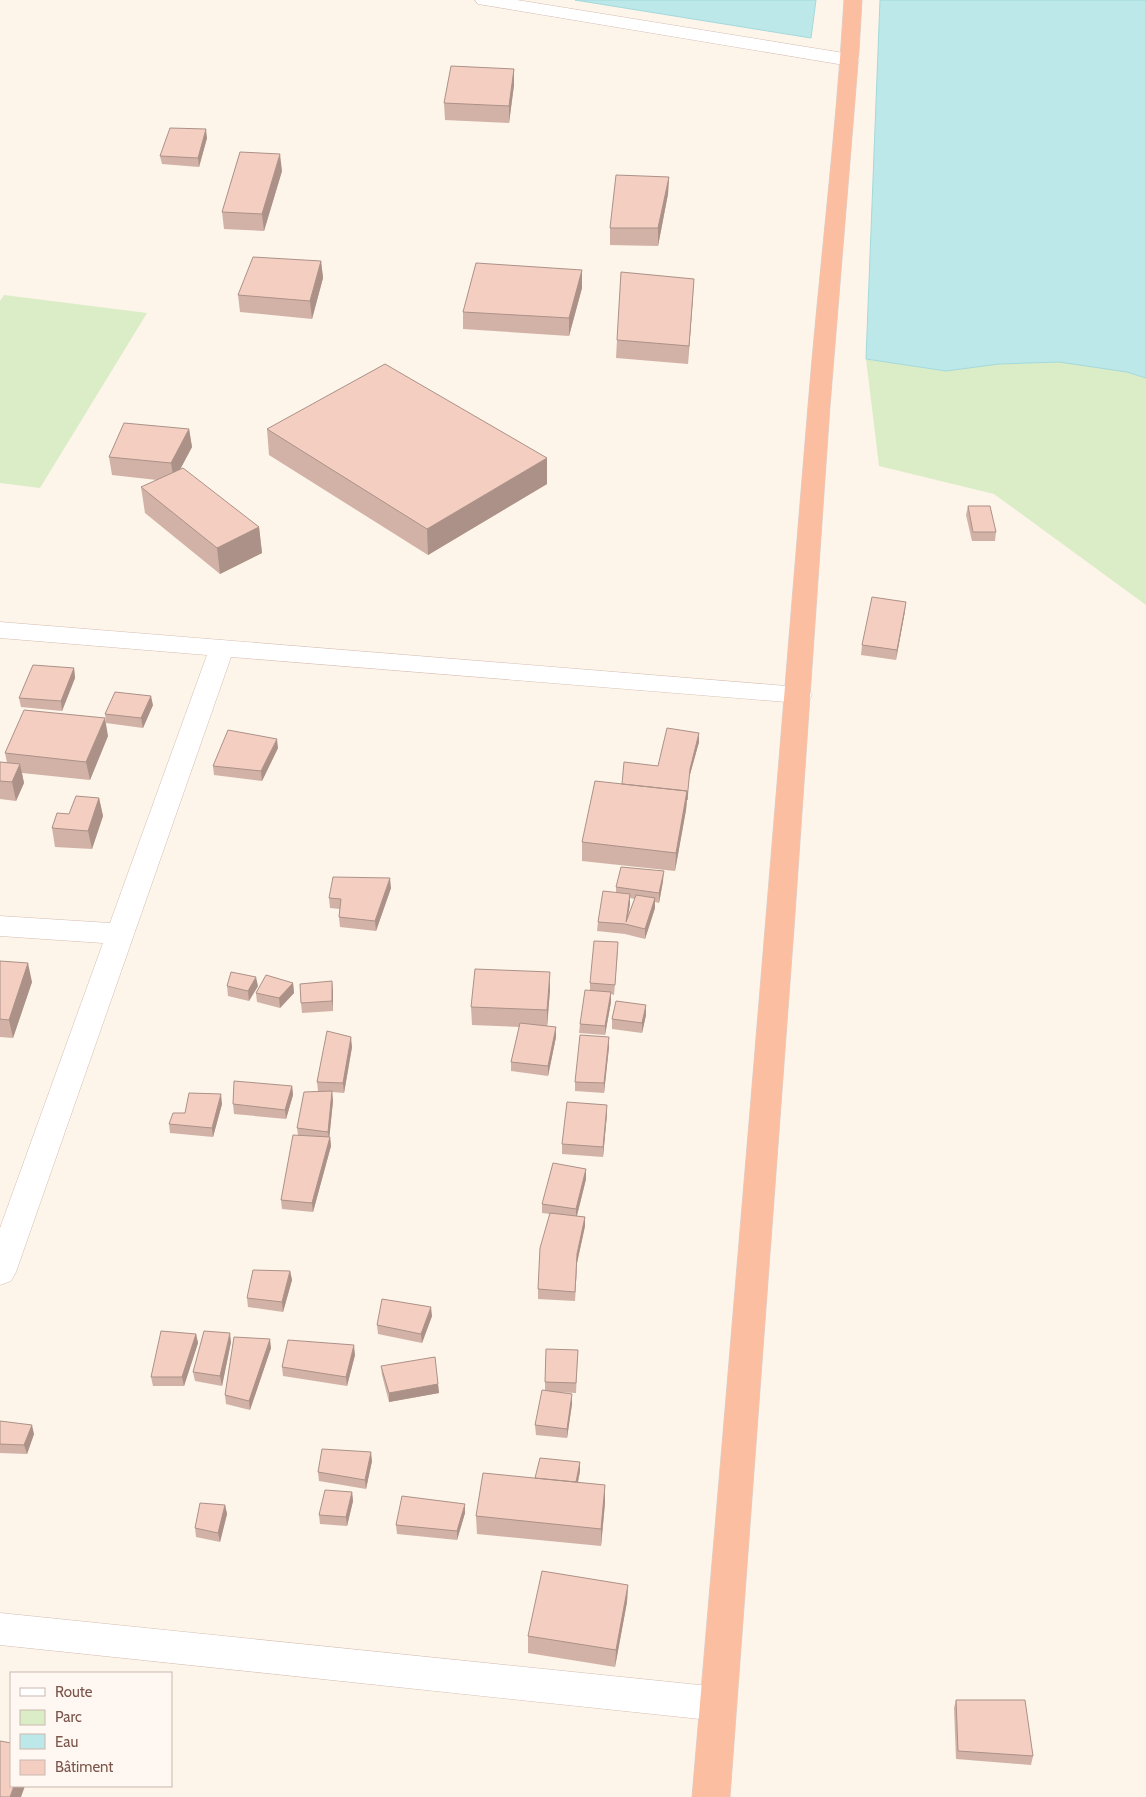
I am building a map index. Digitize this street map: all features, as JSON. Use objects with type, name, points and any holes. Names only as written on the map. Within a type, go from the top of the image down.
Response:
[{"type":"highway","points":[[711,1797],[799,695],[823,346],[850,60],[853,0]]},
{"type":"street","points":[[484,0],[850,60]]},
{"type":"street","points":[[0,630],[799,695]]},
{"type":"street","points":[[0,1272],[222,648]]},
{"type":"street","points":[[0,926],[121,934]]},
{"type":"street","points":[[0,1629],[719,1704]]},
{"type":"green space","points":[[4,295],[147,313],[40,488],[0,483],[0,301]]},
{"type":"green space","points":[[866,359],[946,371],[999,364],[1059,362],[1127,372],[1146,378],[1146,605],[994,494],[879,466]]},
{"type":"water","points":[[575,0],[816,0],[811,38]]},
{"type":"water","points":[[880,0],[1146,0],[1146,378],[1127,372],[1059,362],[999,364],[946,371],[866,359]]},
{"type":"building","points":[[451,66],[514,69],[509,106],[444,103]]},
{"type":"building","points":[[170,128],[206,129],[198,158],[160,156]]},
{"type":"building","points":[[240,152],[280,154],[262,214],[222,212]]},
{"type":"building","points":[[616,175],[669,177],[658,228],[610,228]]},
{"type":"building","points":[[253,257],[321,261],[310,301],[238,295]]},
{"type":"building","points":[[476,263],[582,270],[569,318],[463,312]]},
{"type":"building","points":[[621,272],[694,279],[689,346],[617,340]]},
{"type":"building","points":[[385,364],[547,458],[427,529],[267,429]]},
{"type":"building","points":[[124,423],[189,429],[171,463],[109,457]]},
{"type":"building","points":[[183,468],[259,527],[217,548],[141,487]]},
{"type":"building","points":[[968,506],[990,506],[996,532],[973,532]]},
{"type":"building","points":[[872,597],[906,602],[897,650],[862,645]]},
{"type":"building","points":[[33,665],[74,668],[61,701],[19,698]]},
{"type":"building","points":[[115,692],[151,696],[141,718],[105,714]]},
{"type":"building","points":[[24,710],[105,718],[86,762],[5,753]]},
{"type":"building","points":[[667,728],[699,733],[690,769],[687,800],[687,791],[622,784],[624,762],[658,766]]},
{"type":"building","points":[[228,730],[277,739],[261,771],[213,766]]},
{"type":"building","points":[[0,762],[20,764],[12,782],[0,781]]},
{"type":"building","points":[[595,781],[687,791],[676,853],[582,842]]},
{"type":"building","points":[[76,796],[99,798],[88,831],[52,828],[57,813],[69,814]]},
{"type":"building","points":[[621,867],[664,871],[659,893],[616,887]]},
{"type":"building","points":[[333,877],[390,878],[375,921],[339,917],[341,899],[329,898]]},
{"type":"building","points":[[603,891],[630,894],[626,922],[636,895],[655,898],[645,929],[625,924],[598,922]]},
{"type":"building","points":[[594,941],[618,942],[615,985],[590,983]]},
{"type":"building","points":[[0,961],[28,963],[9,1020],[0,1019]]},
{"type":"building","points":[[475,969],[550,972],[547,1010],[471,1007]]},
{"type":"building","points":[[231,972],[256,977],[248,991],[227,986]]},
{"type":"building","points":[[266,975],[293,983],[279,998],[256,993]]},
{"type":"building","points":[[332,981],[332,1001],[301,1003],[300,984]]},
{"type":"building","points":[[585,990],[611,992],[605,1026],[580,1024]]},
{"type":"building","points":[[616,1001],[646,1005],[642,1023],[612,1019]]},
{"type":"building","points":[[520,1023],[556,1027],[548,1066],[511,1062]]},
{"type":"building","points":[[327,1031],[351,1037],[343,1083],[317,1082]]},
{"type":"building","points":[[580,1035],[609,1037],[604,1083],[575,1082]]},
{"type":"building","points":[[234,1081],[292,1086],[285,1110],[233,1104]]},
{"type":"building","points":[[332,1091],[328,1132],[297,1128],[304,1092]]},
{"type":"building","points":[[189,1093],[221,1094],[212,1128],[169,1124],[173,1113],[185,1113]]},
{"type":"building","points":[[567,1102],[607,1105],[603,1147],[562,1144]]},
{"type":"building","points":[[293,1135],[330,1137],[312,1203],[281,1200]]},
{"type":"building","points":[[553,1163],[586,1169],[576,1209],[542,1204]]},
{"type":"building","points":[[550,1213],[585,1217],[577,1254],[575,1292],[538,1289],[540,1248]]},
{"type":"building","points":[[253,1270],[290,1271],[282,1302],[247,1298]]},
{"type":"building","points":[[382,1299],[431,1307],[421,1334],[377,1325]]},
{"type":"building","points":[[161,1331],[196,1334],[182,1377],[151,1377]]},
{"type":"building","points":[[204,1331],[230,1333],[220,1376],[193,1372]]},
{"type":"building","points":[[234,1337],[270,1339],[249,1401],[225,1395]]},
{"type":"building","points":[[288,1340],[354,1345],[346,1377],[282,1367]]},
{"type":"building","points":[[546,1349],[578,1350],[576,1383],[545,1382]]},
{"type":"building","points":[[435,1357],[438,1384],[389,1393],[381,1366]]},
{"type":"building","points":[[542,1390],[572,1394],[567,1429],[535,1425]]},
{"type":"building","points":[[0,1421],[32,1425],[24,1445],[0,1444]]},
{"type":"building","points":[[322,1449],[371,1452],[365,1480],[318,1472]]},
{"type":"building","points":[[540,1458],[580,1462],[576,1482],[535,1478]]},
{"type":"building","points":[[483,1473],[605,1485],[601,1529],[476,1516]]},
{"type":"building","points":[[325,1490],[352,1492],[346,1517],[319,1515]]},
{"type":"building","points":[[402,1496],[465,1504],[457,1531],[396,1525]]},
{"type":"building","points":[[200,1503],[225,1505],[218,1533],[195,1528]]},
{"type":"building","points":[[542,1571],[628,1585],[616,1650],[528,1636]]},
{"type":"building","points":[[956,1700],[1025,1700],[1033,1756],[958,1751]]},
{"type":"building","points":[[0,1741],[10,1743],[10,1787],[14,1787],[10,1797],[0,1797]]}]
